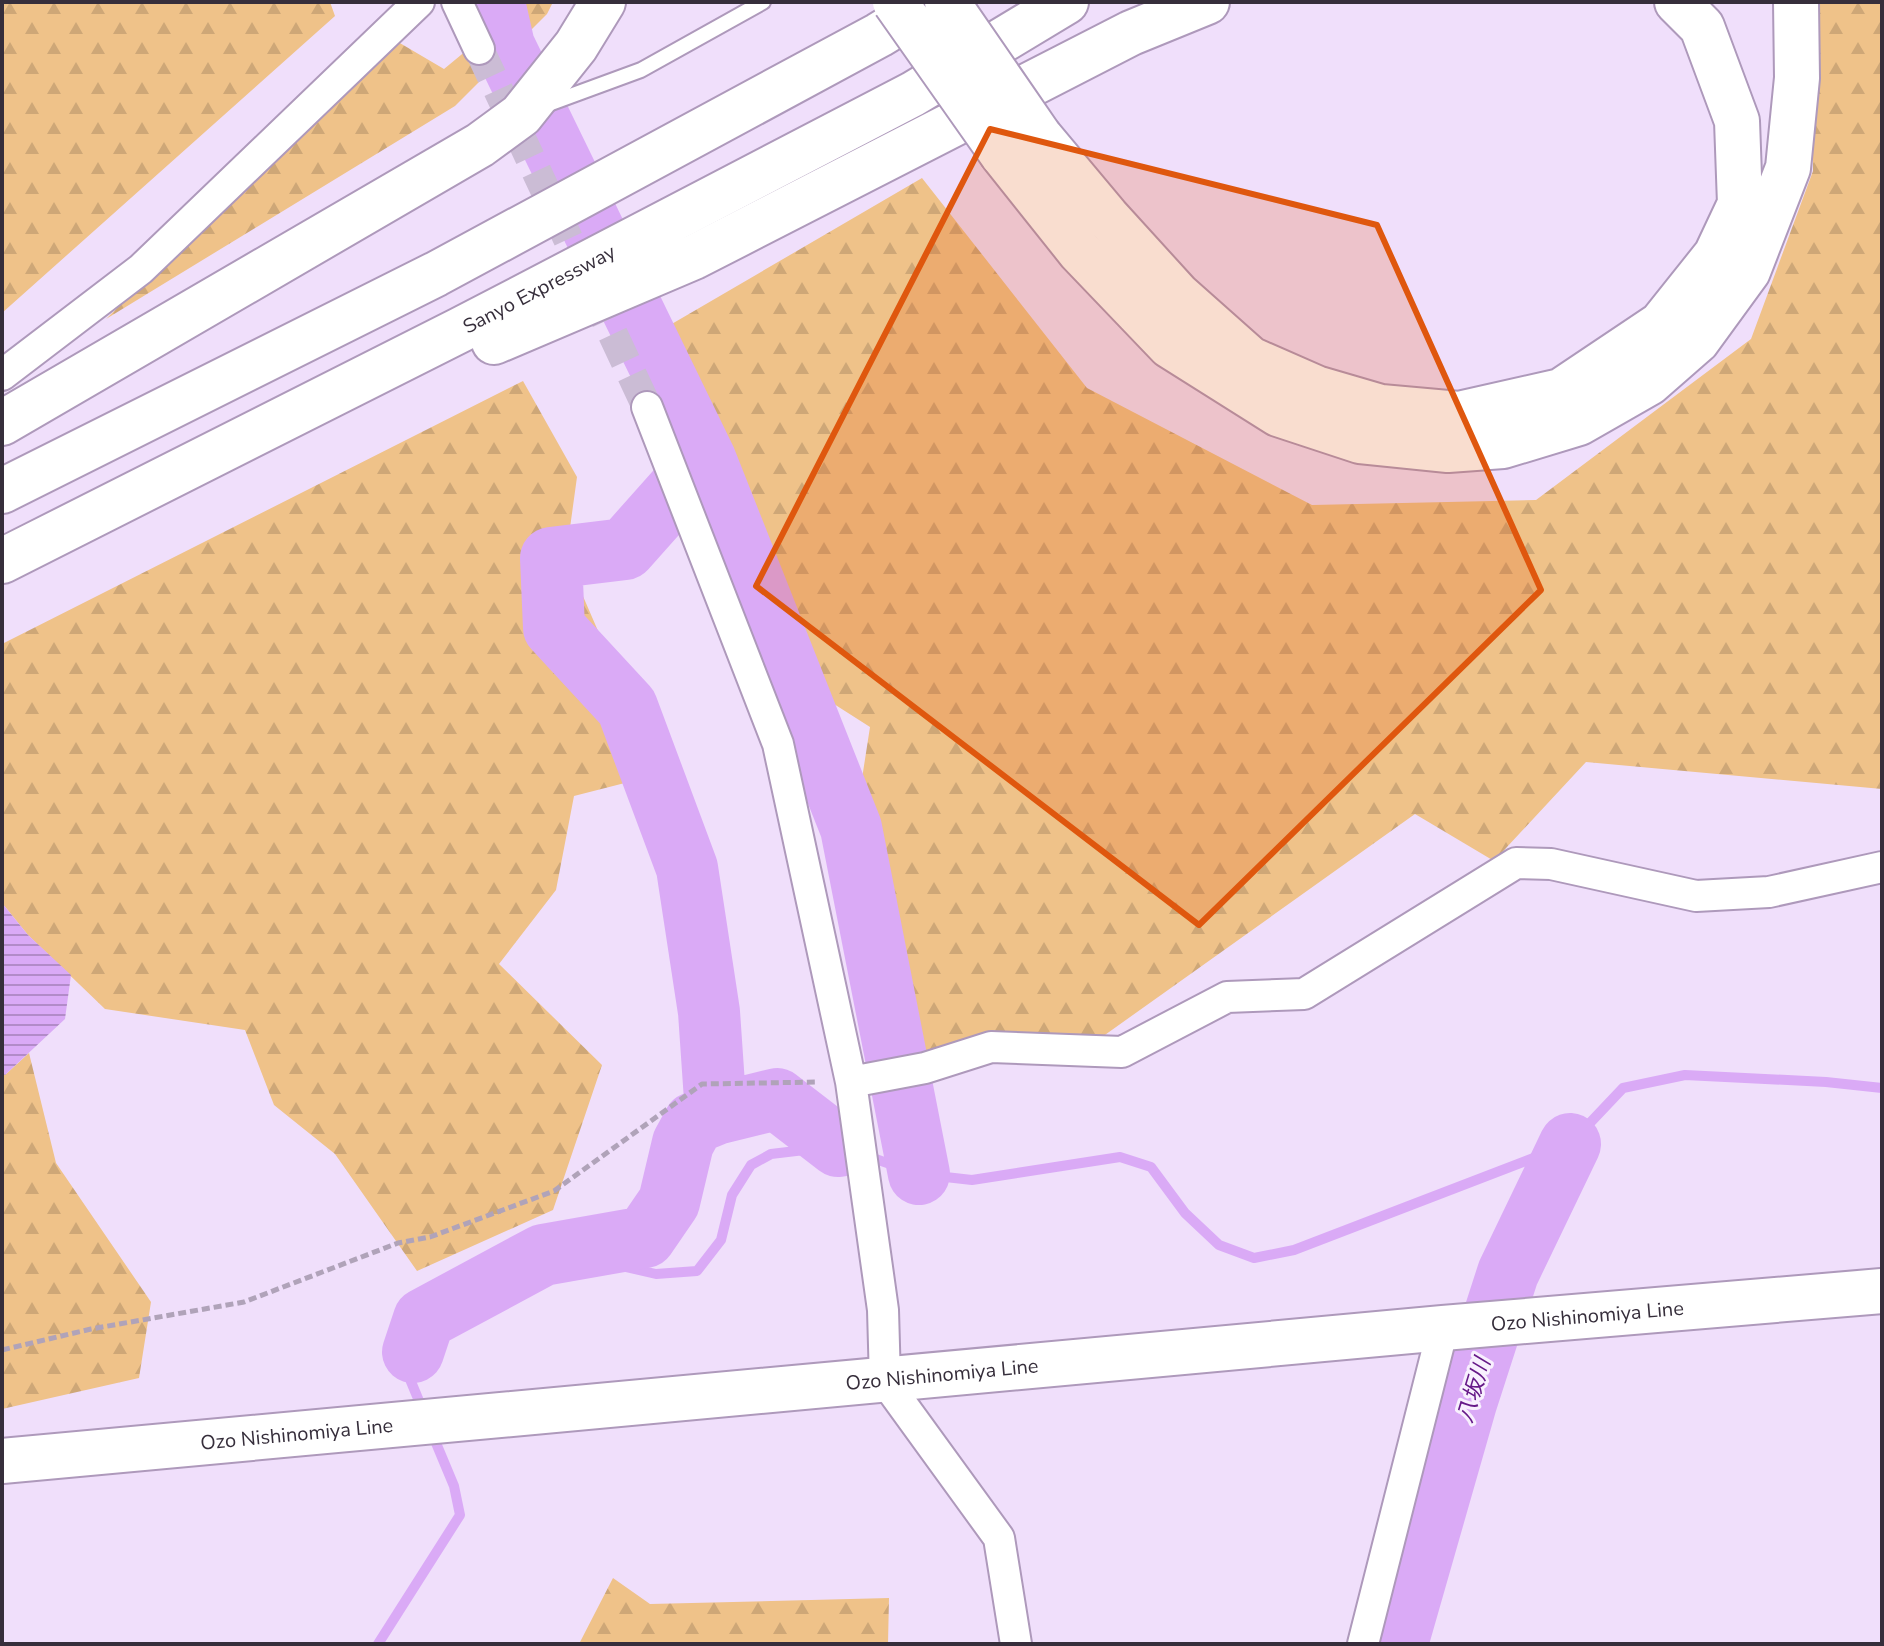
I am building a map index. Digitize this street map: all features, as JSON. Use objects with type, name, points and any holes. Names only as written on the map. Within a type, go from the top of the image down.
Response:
[{"type":"main road","points":[[2,423],[480,145],[521,115],[576,46],[603,2]]},
{"type":"main road","points":[[895,2],[1021,146],[1107,217],[1178,295],[1250,359],[1316,388],[1381,407],[1459,414],[1561,391],[1661,324],[1716,255],[1740,204],[1737,121],[1702,27],[1677,2]]},
{"type":"main road","points":[[2,491],[436,274],[879,35],[933,2]]},
{"type":"main road","points":[[947,2],[1080,252],[1170,346],[1278,414],[1360,441],[1448,450],[1503,446],[1579,423],[1649,383],[1697,341],[1748,271],[1788,168],[1797,78],[1796,2]]},
{"type":"main road","name":"Sanyo Expressway","points":[[2,561],[460,330],[913,94],[1066,2]]},
{"type":"main road","points":[[163,481],[694,257],[1131,33],[1207,2]]},
{"type":"main road","name":"Ozo Nishinomiya Line","points":[[2,1461],[1452,1327],[1882,1291]]},
{"type":"street","points":[[2,375],[141,269],[419,2]]},
{"type":"street","points":[[457,2],[479,49]]},
{"type":"street","points":[[647,407],[778,744],[851,1082],[883,1310],[885,1381],[999,1538],[1016,1644]]},
{"type":"street","points":[[851,1082],[925,1068],[991,1047],[1122,1052],[1227,997],[1304,994],[1516,863],[1551,864],[1696,896],[1769,892],[1882,867]]},
{"type":"street","points":[[1363,1644],[1452,1327]]},
{"type":"lane","points":[[521,115],[641,70],[763,2]]},
{"type":"path","points":[[2,1350],[91,1329],[244,1302],[398,1243],[430,1237],[554,1191],[702,1084],[851,1082]]},
{"type":"highlighted area","points":[[990,129],[1377,225],[1541,590],[1199,925],[756,586]]},
{"type":"green space","points":[[2,2],[330,2],[335,16],[2,313]]},
{"type":"green space","points":[[517,2],[553,2],[547,14],[455,106],[106,319],[393,39],[444,69],[519,7]]},
{"type":"green space","points":[[1812,2],[1882,2],[1882,789],[1586,762],[1494,861],[1415,814],[1088,1047],[918,1061],[859,798],[870,727],[812,690],[670,325],[922,178],[1087,388],[1312,505],[1536,500],[1751,339],[1813,171]]},
{"type":"green space","points":[[523,381],[577,477],[566,557],[660,774],[574,796],[556,890],[499,964],[602,1065],[553,1210],[417,1271],[335,1154],[274,1105],[245,1030],[105,1009],[28,935],[2,903],[2,644]]},
{"type":"green space","points":[[29,1053],[56,1163],[151,1302],[139,1378],[2,1409],[2,1073],[5,1075]]},
{"type":"green space","points":[[613,1578],[650,1604],[889,1598],[888,1644],[579,1644]]},
{"type":"shaded area","points":[[2,903],[28,935],[71,975],[65,1019],[5,1075],[2,1073]]},
{"type":"waterway","points":[[494,2],[504,46],[705,459],[851,828],[919,1174]]},
{"type":"waterway","points":[[705,459],[625,549],[551,558],[554,628],[627,707],[687,868],[709,1012],[716,1114],[777,1099],[838,1146]]},
{"type":"waterway","points":[[424,1413],[407,1372],[413,1352],[432,1335],[562,1273],[613,1264],[656,1274],[697,1271],[721,1240],[732,1195],[751,1165],[771,1154],[838,1146],[919,1174],[972,1180],[1120,1157],[1151,1167],[1185,1213],[1219,1245],[1254,1258],[1294,1250],[1570,1144],[1623,1088],[1685,1075],[1882,1088]]},
{"type":"waterway","points":[[413,1352],[424,1319],[543,1255],[645,1237],[669,1202],[683,1143],[694,1123],[716,1114]]},
{"type":"waterway","name":"八坂川","points":[[1397,1644],[1466,1403],[1508,1273],[1570,1144]]},
{"type":"waterway","points":[[378,1644],[460,1515],[454,1486],[431,1431]]},
{"type":"tunnel","points":[[479,49],[647,407]]}]
